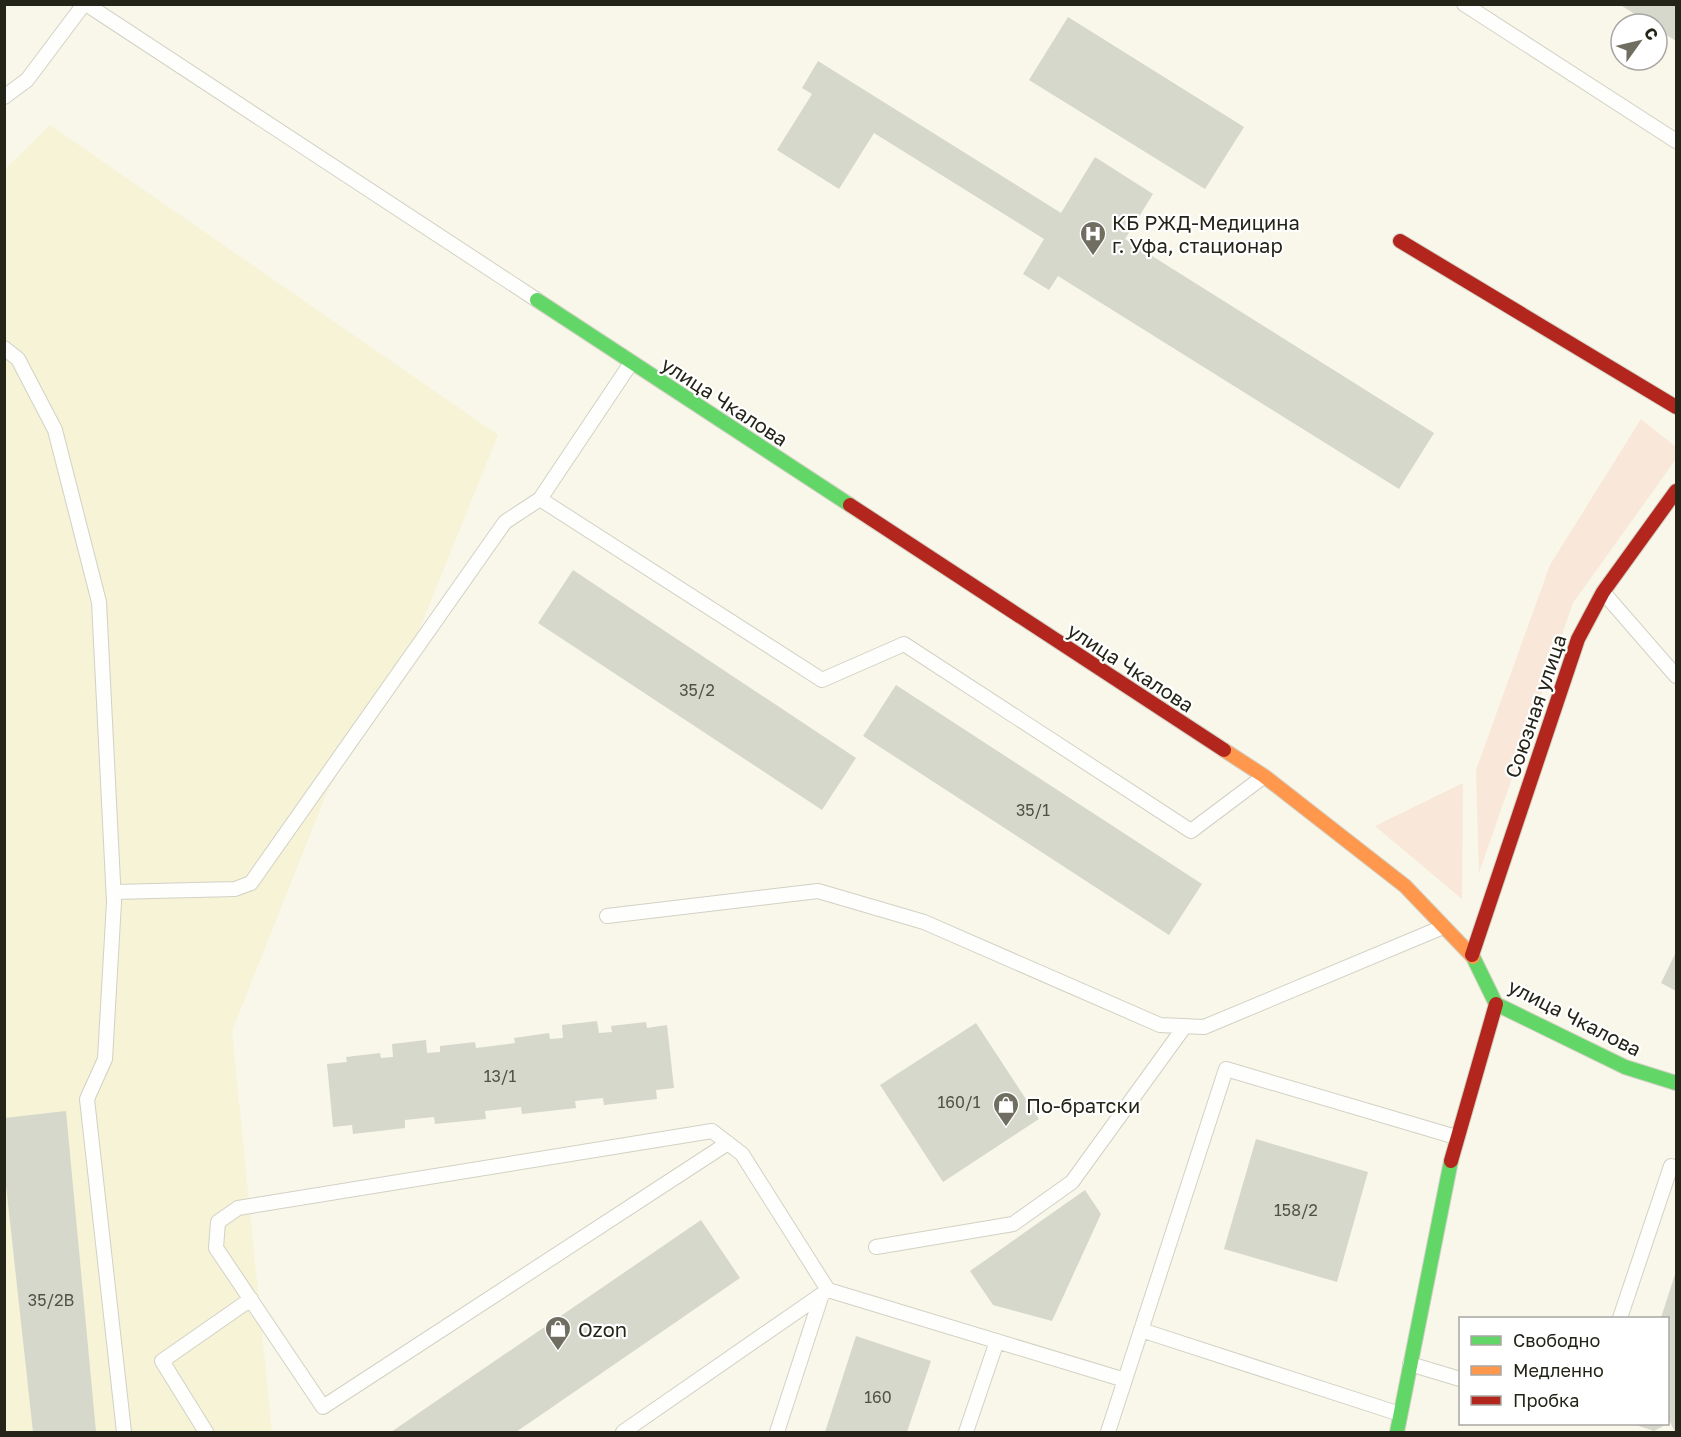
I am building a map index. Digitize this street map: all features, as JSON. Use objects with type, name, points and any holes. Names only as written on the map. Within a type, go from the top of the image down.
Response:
[{"type":"street","points":[[1400,241],[1677,407]]},
{"type":"street","name":"улица Чкалова","points":[[537,300],[1264,776],[1405,886],[1472,955],[1496,1004],[1625,1067],[1677,1083]]},
{"type":"street","name":"Союзная улица","points":[[1472,955],[1578,639],[1604,592],[1677,491]]},
{"type":"street","points":[[1397,1432],[1456,1137],[1496,1004]]},
{"type":"lane","points":[[4,97],[27,80],[85,4],[537,300]]},
{"type":"lane","points":[[1464,4],[1677,141]]},
{"type":"lane","points":[[4,348],[18,359],[55,430],[99,602],[114,892],[105,1059],[87,1099],[124,1432]]},
{"type":"lane","points":[[114,892],[235,889],[251,884],[505,522],[540,499],[631,363]]},
{"type":"lane","points":[[540,499],[822,680],[904,644],[1191,831],[1264,776]]},
{"type":"lane","points":[[1604,592],[1677,676]]},
{"type":"lane","points":[[607,916],[818,891],[924,922],[1160,1025],[1204,1027],[1445,927]]},
{"type":"lane","points":[[876,1247],[1013,1224],[1072,1182],[1185,1026]]},
{"type":"lane","points":[[1108,1432],[1226,1069],[1456,1137]]},
{"type":"lane","points":[[728,1143],[323,1407],[216,1248],[218,1221],[238,1208],[712,1131],[728,1143],[742,1154],[825,1292],[1125,1380]]},
{"type":"lane","points":[[1620,1317],[1671,1166],[1677,1168]]},
{"type":"lane","points":[[623,1432],[825,1292]]},
{"type":"lane","points":[[777,1432],[825,1292]]},
{"type":"lane","points":[[206,1432],[162,1361],[251,1299]]},
{"type":"lane","points":[[1141,1330],[1400,1414]]},
{"type":"lane","points":[[966,1432],[997,1341]]},
{"type":"lane","points":[[1410,1364],[1459,1378]]},
{"type":"shaded area","points":[[50,125],[498,435],[415,640],[327,792],[232,1031],[272,1432],[5,1432],[4,170]]},
{"type":"shaded area","points":[[1641,419],[1676,447],[1676,459],[1573,603],[1479,873],[1476,770],[1550,565]]},
{"type":"shaded area","points":[[1463,783],[1462,899],[1375,826]]},
{"type":"building","points":[[1619,4],[1676,4],[1676,41],[1669,37],[1669,12],[1631,12]]},
{"type":"building","points":[[1068,17],[1244,127],[1205,189],[1029,80]]},
{"type":"building","points":[[818,61],[1061,213],[1095,157],[1153,194],[1125,239],[1434,433],[1399,489],[1058,276],[1049,290],[1023,274],[1044,239],[874,133],[839,189],[777,150],[812,94],[802,88]]},
{"type":"building","points":[[573,570],[856,758],[822,810],[538,623]]},
{"type":"building","points":[[896,685],[1202,884],[1169,935],[863,736]]},
{"type":"building","points":[[1676,952],[1676,991],[1661,983]]},
{"type":"building","points":[[597,1021],[599,1033],[612,1032],[611,1026],[646,1022],[647,1028],[667,1025],[674,1088],[656,1090],[657,1099],[604,1105],[603,1098],[575,1101],[576,1108],[522,1114],[521,1107],[485,1111],[486,1119],[435,1124],[434,1117],[405,1120],[405,1128],[353,1134],[352,1125],[333,1127],[327,1064],[347,1062],[346,1057],[380,1053],[381,1058],[393,1057],[392,1044],[426,1040],[427,1053],[440,1052],[440,1046],[475,1042],[476,1048],[515,1043],[514,1038],[549,1033],[550,1039],[563,1038],[562,1025]]},
{"type":"building","points":[[976,1023],[1039,1119],[943,1182],[880,1085]]},
{"type":"building","points":[[66,1111],[96,1432],[33,1432],[4,1167],[4,1118]]},
{"type":"building","points":[[1256,1139],[1368,1172],[1337,1282],[1224,1249]]},
{"type":"building","points":[[1085,1190],[1101,1214],[1052,1321],[993,1305],[970,1271]]},
{"type":"building","points":[[701,1220],[740,1278],[516,1432],[391,1432]]},
{"type":"building","points":[[1676,1271],[1676,1432],[1669,1422],[1669,1317],[1661,1317]]},
{"type":"building","points":[[856,1336],[931,1361],[907,1432],[825,1432]]},
{"type":"building","points":[[1636,1425],[1665,1425],[1654,1431]]},
{"type":"traffic: fast","points":[[537,300],[850,505]]},
{"type":"traffic: fast","points":[[1473,957],[1496,1004],[1625,1067],[1676,1083]]},
{"type":"traffic: fast","points":[[1397,1432],[1451,1161]]},
{"type":"traffic: slow","points":[[1224,750],[1264,776],[1405,886],[1473,957]]},
{"type":"traffic: jam","points":[[1400,241],[1676,407]]},
{"type":"traffic: jam","points":[[1472,955],[1578,639],[1603,592],[1676,491]]},
{"type":"traffic: jam","points":[[850,505],[1224,750]]},
{"type":"traffic: jam","points":[[1451,1161],[1496,1004]]},
{"type":"place","name":"КБ РЖД-Медицина г. Уфа, стационар","points":[[1093,257]]},
{"type":"place","name":"По-братски","points":[[1006,1128]]},
{"type":"place","name":"Ozon","points":[[558,1352]]}]
